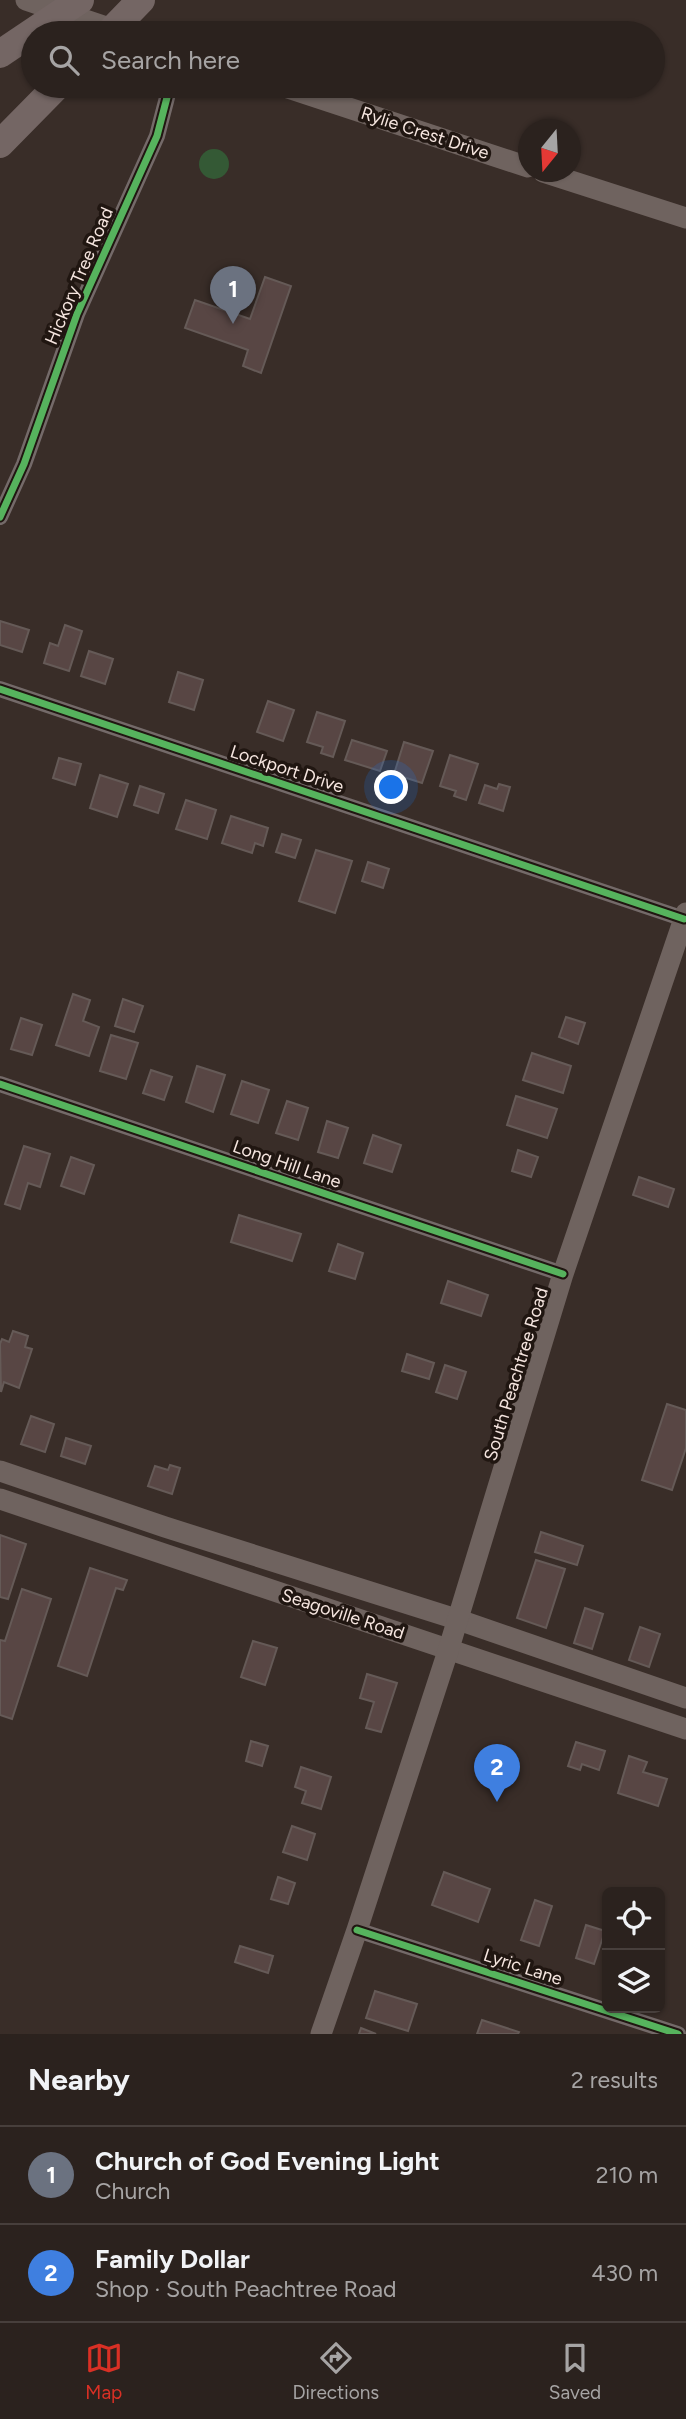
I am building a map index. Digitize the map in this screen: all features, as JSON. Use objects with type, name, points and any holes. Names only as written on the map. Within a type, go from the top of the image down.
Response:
[{"type":"highway","points":[[49,21],[80,0]]},
{"type":"highway","points":[[120,21],[141,0]]},
{"type":"highway","points":[[0,54],[21,40]]},
{"type":"highway","points":[[0,144],[45,98]]},
{"type":"main road","points":[[26,0],[88,21]]},
{"type":"main road","name":"Rylie Crest Drive","points":[[318,98],[518,164]]},
{"type":"main road","points":[[574,182],[686,218]]},
{"type":"main road","name":"South Peachtree Road","points":[[321,2034],[449,1648],[563,1274],[685,916]]},
{"type":"main road","name":"Seagoville Road","points":[[0,1471],[456,1619],[686,1698]]},
{"type":"main road","points":[[7,1502],[22,1479]]},
{"type":"main road","name":"Seagoville Road","points":[[7,1502],[686,1729]]},
{"type":"main road","points":[[158,1553],[166,1527]]},
{"type":"street","name":"Hickory Tree Road","points":[[0,517],[24,464],[77,314],[157,136],[167,98]]},
{"type":"street","name":"Lockport Drive","points":[[0,689],[685,916]]},
{"type":"street","name":"Long Hill Lane","points":[[0,1084],[563,1274]]},
{"type":"street","name":"Lyric Lane","points":[[357,1930],[678,2034]]},
{"type":"green space","points":[[214,149],[225,153],[229,164],[225,175],[214,179],[203,175],[199,164],[203,153]]},
{"type":"building","points":[[265,277],[291,286],[261,373],[243,366],[248,350],[185,328],[195,300],[250,319]]},
{"type":"building","points":[[0,621],[29,630],[22,652],[0,645]]},
{"type":"building","points":[[65,625],[82,631],[69,671],[44,663],[50,643],[58,646]]},
{"type":"building","points":[[89,651],[113,659],[105,684],[81,676]]},
{"type":"building","points":[[178,672],[203,680],[194,710],[169,702]]},
{"type":"building","points":[[268,701],[294,710],[283,741],[257,732]]},
{"type":"building","points":[[317,712],[345,721],[333,757],[321,753],[323,747],[307,742]]},
{"type":"building","points":[[352,740],[387,751],[380,771],[345,760]]},
{"type":"building","points":[[404,742],[433,751],[422,783],[394,774]]},
{"type":"building","points":[[450,755],[478,764],[466,800],[454,796],[456,791],[440,786]]},
{"type":"building","points":[[59,758],[81,764],[75,785],[53,778]]},
{"type":"building","points":[[100,775],[128,784],[117,817],[90,808]]},
{"type":"building","points":[[499,784],[510,787],[503,811],[479,803],[485,785],[497,789]]},
{"type":"building","points":[[140,786],[164,794],[158,813],[134,805]]},
{"type":"building","points":[[186,800],[216,810],[207,839],[176,829]]},
{"type":"building","points":[[231,816],[268,828],[263,846],[255,843],[252,853],[222,843]]},
{"type":"building","points":[[282,834],[301,840],[295,858],[276,852]]},
{"type":"building","points":[[316,850],[352,861],[335,913],[299,901]]},
{"type":"building","points":[[368,862],[389,869],[383,888],[362,881]]},
{"type":"building","points":[[73,994],[90,1000],[83,1021],[99,1027],[89,1056],[56,1045]]},
{"type":"building","points":[[123,999],[143,1006],[134,1032],[115,1026]]},
{"type":"building","points":[[566,1017],[585,1023],[578,1044],[559,1037]]},
{"type":"building","points":[[21,1018],[42,1025],[32,1055],[11,1049]]},
{"type":"building","points":[[111,1035],[138,1043],[126,1079],[100,1071]]},
{"type":"building","points":[[532,1053],[571,1066],[563,1093],[523,1080]]},
{"type":"building","points":[[197,1066],[225,1075],[213,1112],[186,1102]]},
{"type":"building","points":[[151,1070],[172,1077],[164,1100],[143,1093]]},
{"type":"building","points":[[242,1081],[269,1090],[258,1123],[231,1114]]},
{"type":"building","points":[[516,1096],[557,1109],[547,1138],[507,1125]]},
{"type":"building","points":[[287,1101],[308,1108],[298,1140],[276,1133]]},
{"type":"building","points":[[327,1121],[348,1128],[338,1158],[318,1152]]},
{"type":"building","points":[[373,1135],[401,1145],[392,1172],[364,1163]]},
{"type":"building","points":[[24,1146],[50,1154],[40,1187],[28,1183],[20,1209],[5,1204]]},
{"type":"building","points":[[518,1150],[538,1157],[531,1177],[512,1171]]},
{"type":"building","points":[[71,1157],[94,1165],[84,1194],[61,1186]]},
{"type":"building","points":[[639,1177],[674,1189],[668,1207],[633,1195]]},
{"type":"building","points":[[239,1215],[301,1234],[292,1261],[231,1242]]},
{"type":"building","points":[[338,1244],[363,1253],[355,1279],[329,1271]]},
{"type":"building","points":[[448,1281],[488,1295],[481,1316],[441,1303]]},
{"type":"building","points":[[13,1331],[28,1336],[25,1347],[32,1349],[19,1388],[4,1382],[1,1392],[0,1344],[2,1339],[9,1342]]},
{"type":"building","points":[[407,1354],[434,1363],[429,1379],[402,1371]]},
{"type":"building","points":[[445,1365],[466,1372],[457,1399],[436,1392]]},
{"type":"building","points":[[667,1404],[686,1410],[686,1448],[672,1490],[642,1480]]},
{"type":"building","points":[[31,1416],[54,1424],[45,1452],[21,1444]]},
{"type":"building","points":[[66,1438],[91,1446],[85,1464],[61,1456]]},
{"type":"building","points":[[170,1465],[180,1468],[172,1494],[148,1486],[155,1466],[168,1470]]},
{"type":"building","points":[[541,1532],[583,1546],[577,1565],[535,1552]]},
{"type":"building","points":[[0,1535],[26,1544],[8,1599],[0,1597]]},
{"type":"building","points":[[536,1560],[565,1569],[546,1628],[517,1618]]},
{"type":"building","points":[[90,1568],[127,1580],[123,1590],[116,1588],[87,1676],[58,1666]]},
{"type":"building","points":[[22,1589],[51,1599],[12,1719],[0,1715],[0,1640],[5,1641]]},
{"type":"building","points":[[585,1608],[603,1614],[592,1649],[574,1643]]},
{"type":"building","points":[[640,1627],[660,1634],[649,1667],[629,1660]]},
{"type":"building","points":[[253,1641],[277,1648],[265,1685],[241,1677]]},
{"type":"building","points":[[367,1674],[397,1683],[381,1732],[366,1728],[374,1702],[360,1698]]},
{"type":"building","points":[[251,1741],[268,1746],[262,1766],[246,1761]]},
{"type":"building","points":[[576,1742],[605,1751],[599,1770],[582,1764],[580,1770],[568,1766]]},
{"type":"building","points":[[629,1756],[647,1762],[643,1772],[667,1779],[658,1806],[618,1793]]},
{"type":"building","points":[[301,1767],[331,1777],[321,1809],[302,1803],[306,1791],[295,1787]]},
{"type":"building","points":[[292,1826],[315,1834],[307,1860],[283,1852]]},
{"type":"building","points":[[444,1872],[490,1889],[478,1922],[432,1905]]},
{"type":"building","points":[[278,1877],[295,1883],[288,1904],[271,1899]]},
{"type":"building","points":[[535,1900],[552,1906],[539,1946],[521,1940]]},
{"type":"building","points":[[586,1925],[602,1930],[602,1940],[594,1964],[576,1958]]},
{"type":"building","points":[[240,1946],[273,1956],[268,1973],[235,1962]]},
{"type":"building","points":[[375,1991],[417,2004],[408,2031],[366,2018]]},
{"type":"building","points":[[482,2020],[519,2032],[477,2034]]},
{"type":"building","points":[[361,2028],[376,2034],[359,2034]]},
{"type":"cycle path","points":[[0,517],[24,464],[77,314],[157,136],[167,98]]},
{"type":"cycle path","points":[[0,689],[684,919]]},
{"type":"cycle path","points":[[0,1084],[563,1274]]},
{"type":"cycle path","points":[[357,1930],[678,2034]]},
{"type":"place","name":"Church of God Evening Light","points":[[233,324]]},
{"type":"place","name":"Family Dollar","points":[[497,1802]]}]
